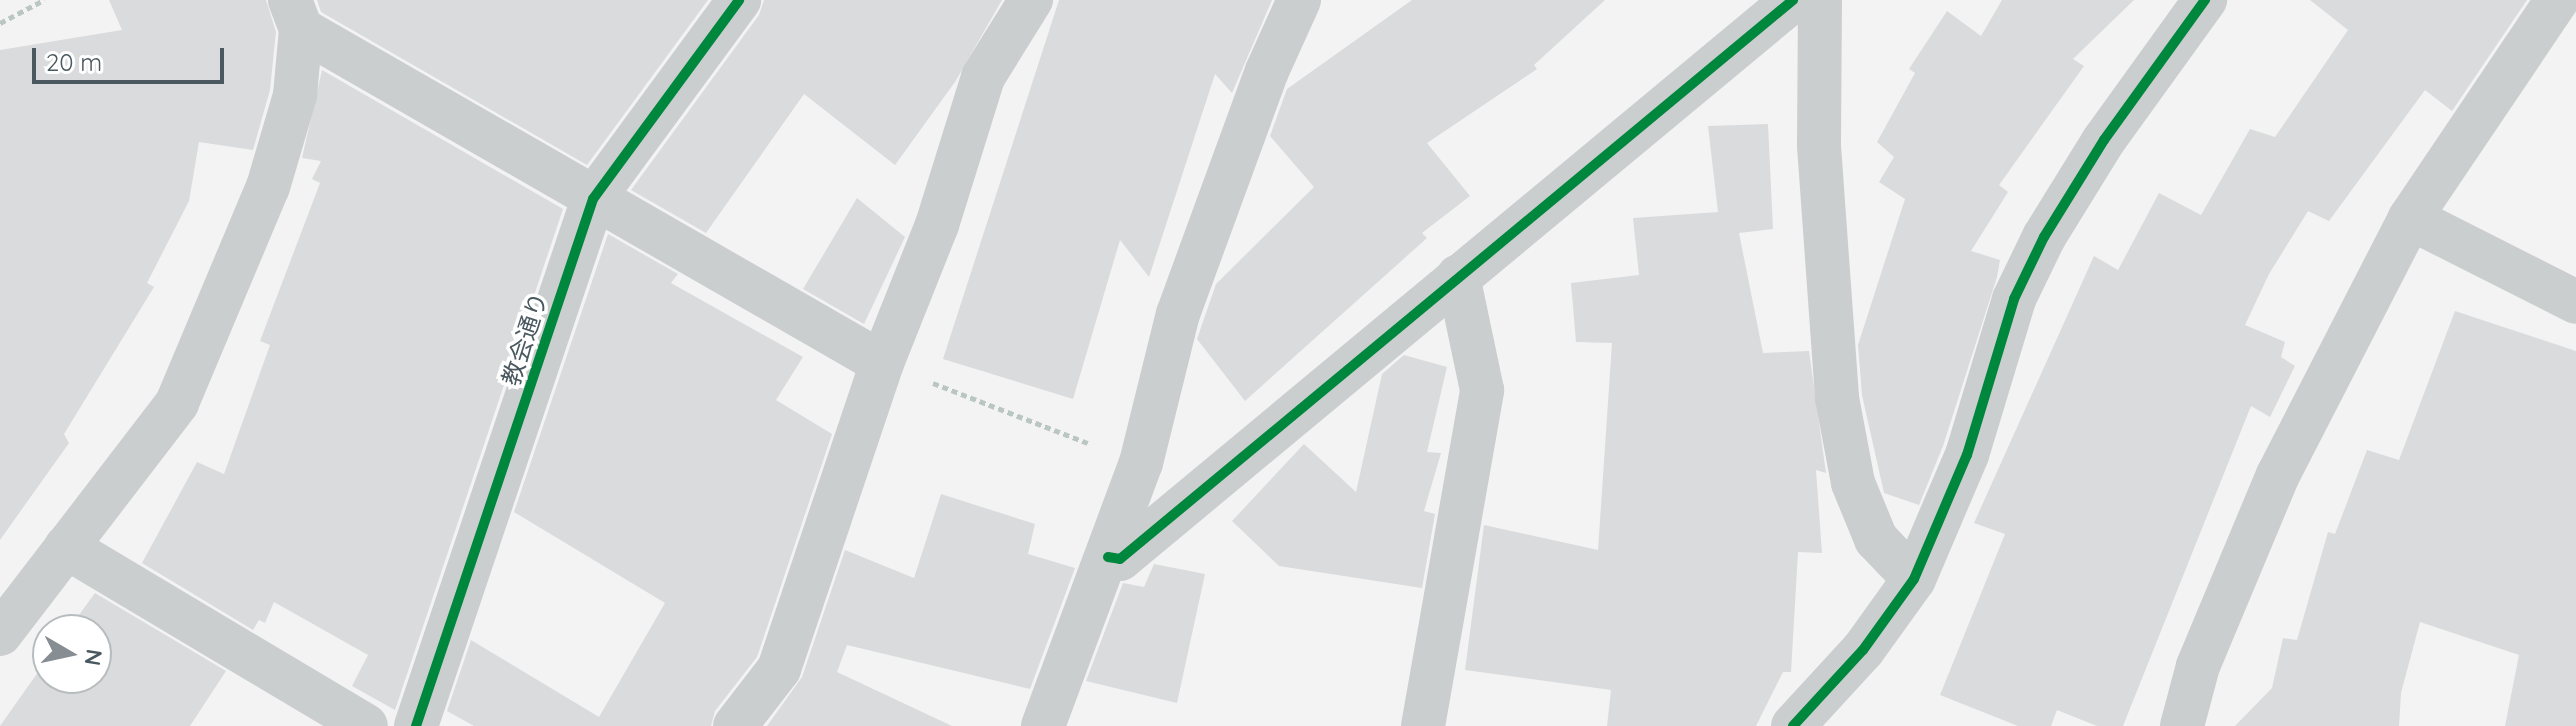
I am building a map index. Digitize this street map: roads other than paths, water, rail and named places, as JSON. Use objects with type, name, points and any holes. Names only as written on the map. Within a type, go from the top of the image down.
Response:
[{"type":"street","name":"教会通り","points":[[416,726],[593,199],[739,0]]},
{"type":"street","points":[[735,726],[779,669],[882,363],[937,225],[983,77],[1031,0]]},
{"type":"street","points":[[1043,726],[1141,463],[1178,314],[1267,71],[1299,0]]},
{"type":"street","points":[[1108,557],[1120,559],[1793,0]]},
{"type":"street","points":[[1820,0],[1819,146],[1837,398],[1853,483],[1876,539],[1914,579]]},
{"type":"street","points":[[1793,726],[1863,650],[1914,579],[1967,455],[2014,299],[2044,237],[2104,140],[2205,0]]},
{"type":"street","points":[[2182,726],[2198,666],[2278,475],[2410,218],[2557,0]]},
{"type":"street","points":[[296,14],[593,199],[882,363]]},
{"type":"street","points":[[0,634],[177,403],[268,187],[295,95],[296,14]]},
{"type":"street","points":[[2410,218],[2576,302]]},
{"type":"street","points":[[1423,726],[1482,390],[1458,276]]},
{"type":"street","points":[[66,547],[366,726]]}]
